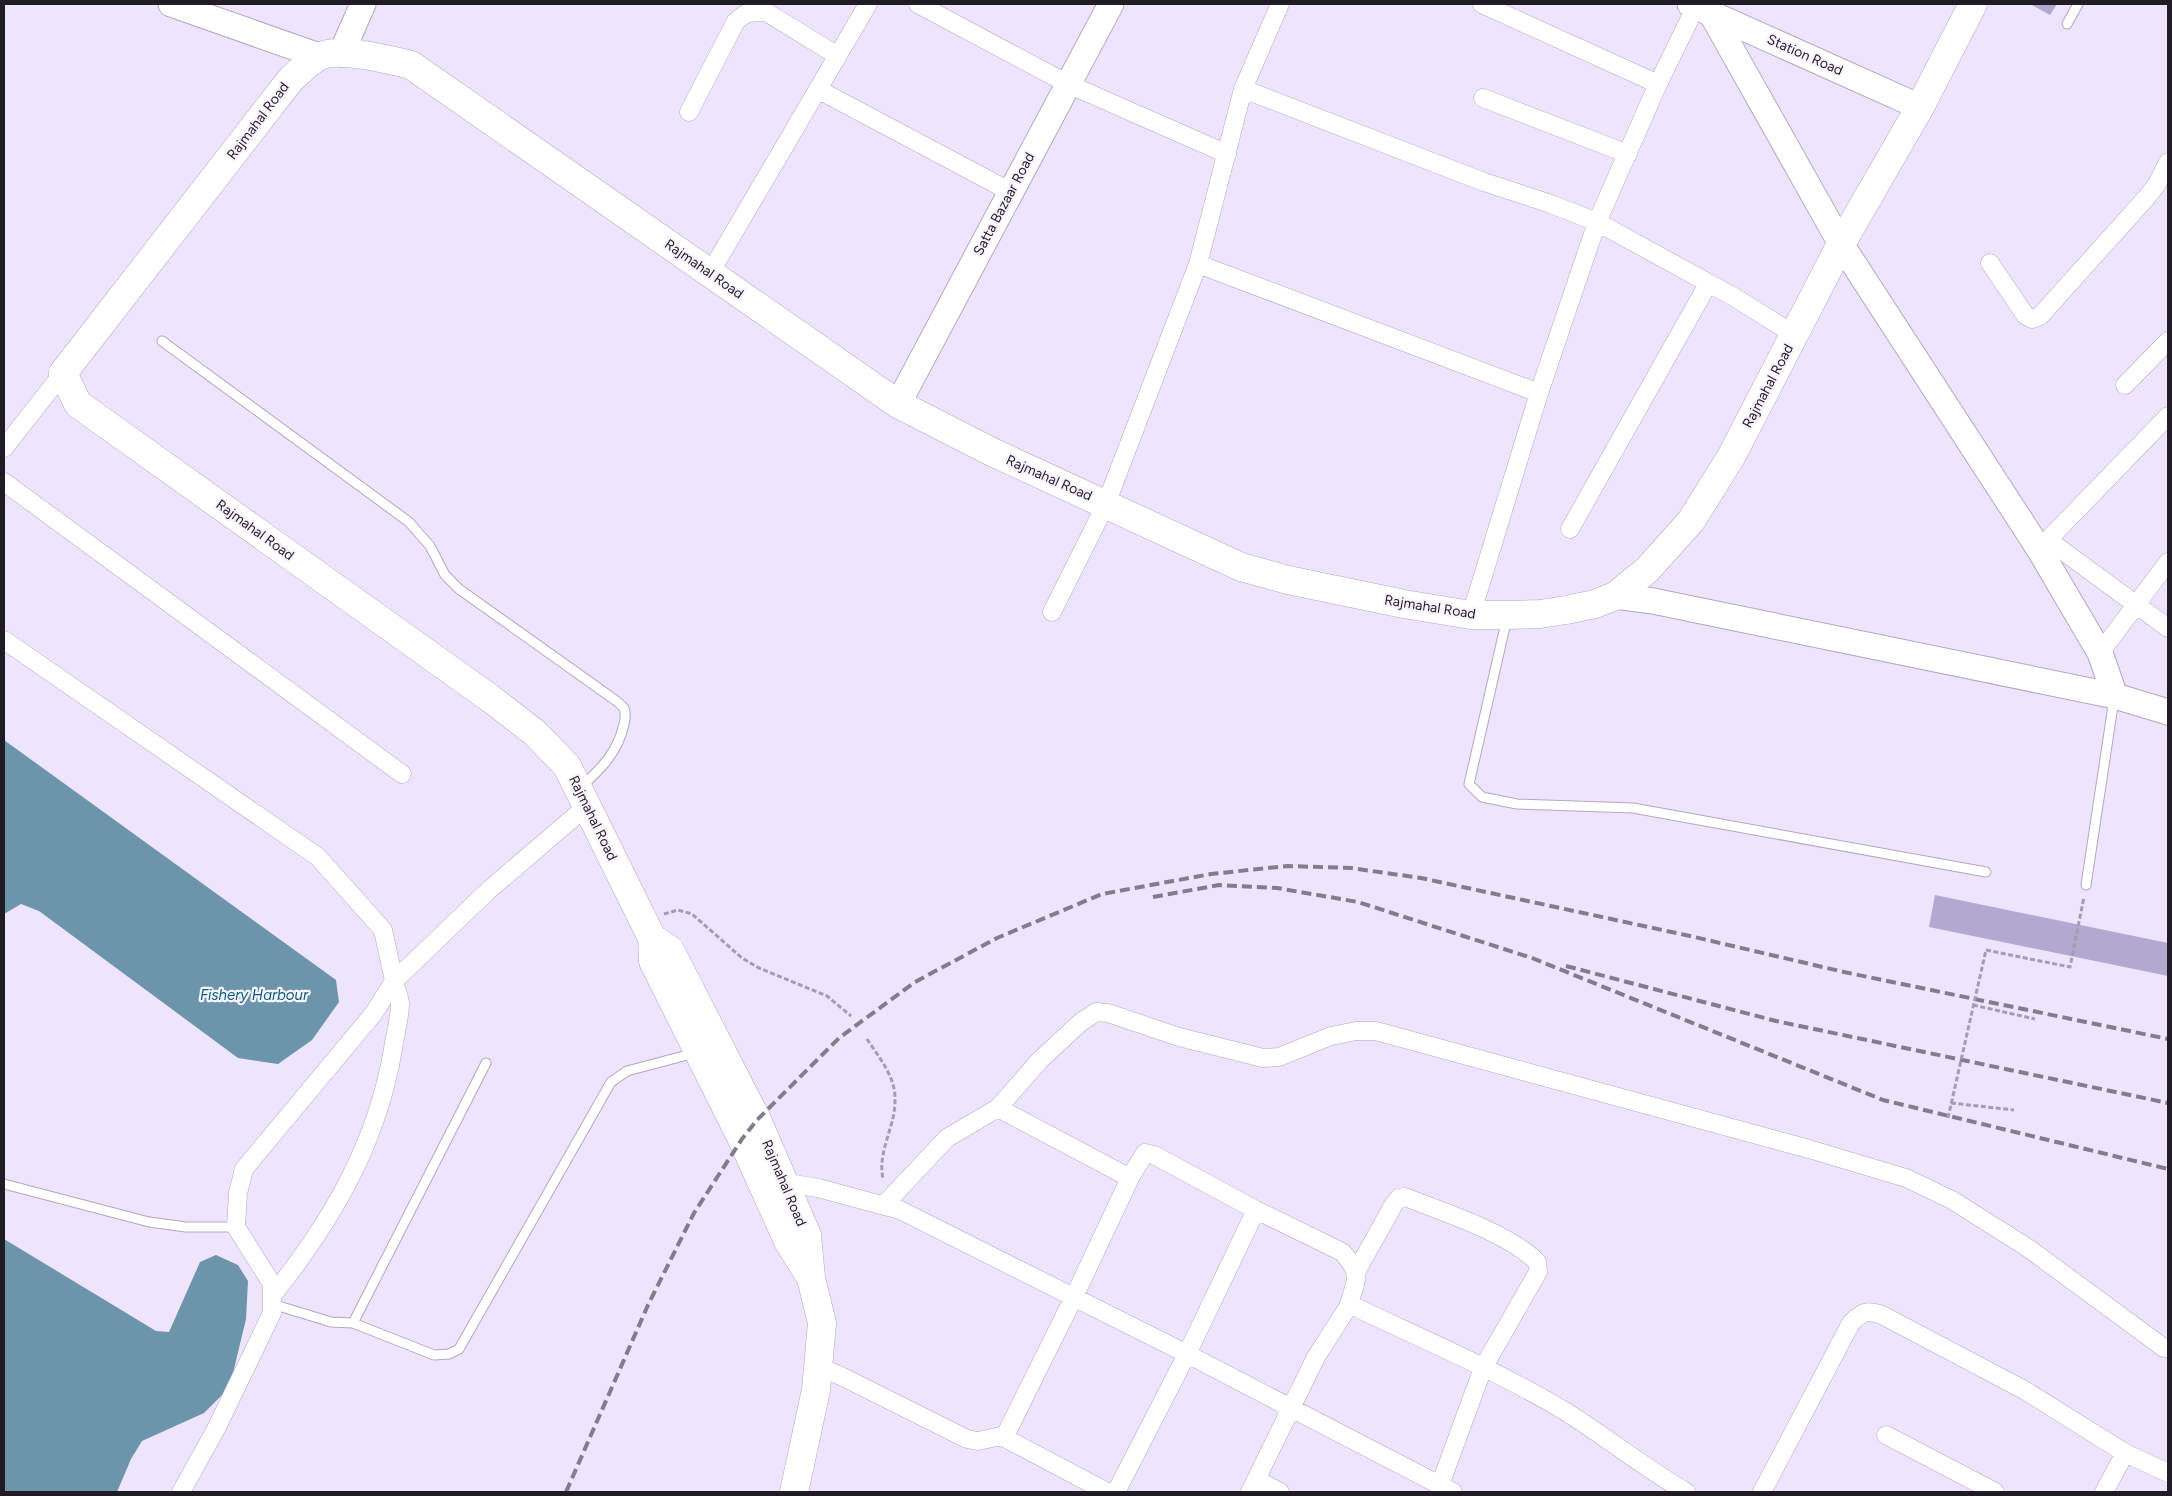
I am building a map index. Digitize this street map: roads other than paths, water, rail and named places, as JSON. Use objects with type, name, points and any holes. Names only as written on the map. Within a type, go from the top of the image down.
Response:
[{"type":"main road","name":"Rajmahal Road","points":[[796,1481],[816,1390],[822,1323],[811,1278],[807,1235],[782,1182],[757,1120],[670,950],[648,929],[609,847],[567,766],[535,734],[491,699],[78,404],[63,373],[291,79],[330,55],[379,57],[412,66],[898,404],[992,452],[1241,568],[1288,580],[1404,604],[1471,614],[1540,614],[1595,604],[1615,596],[1647,570],[1691,521],[1732,457],[1841,244],[1920,107],[1973,4]]},
{"type":"main road","name":"Rajmahal Road","points":[[648,929],[652,961],[742,1139],[788,1241],[811,1278]]},
{"type":"street","points":[[171,4],[330,55],[363,4]]},
{"type":"street","points":[[710,274],[868,4]]},
{"type":"street","points":[[918,4],[1068,84],[1227,154]]},
{"type":"street","name":"Satta Bazaar Road","points":[[898,404],[1111,4]]},
{"type":"street","points":[[1052,612],[1106,504],[1198,264],[1243,90],[1280,4]]},
{"type":"street","points":[[1482,4],[1658,84]]},
{"type":"street","points":[[1471,614],[1539,393],[1597,222],[1658,84],[1703,7],[1841,244],[2044,544],[2100,652],[2115,696]]},
{"type":"street","name":"Station Road","points":[[1703,7],[1920,107]]},
{"type":"street","points":[[689,112],[736,21],[747,13],[766,12],[838,56]]},
{"type":"street","points":[[819,90],[1011,192]]},
{"type":"street","points":[[1243,90],[1484,182],[1548,203],[1597,222],[1734,297],[1795,334]]},
{"type":"street","points":[[1483,98],[1628,154]]},
{"type":"street","points":[[1990,263],[2025,315],[2032,319],[2040,316],[2147,197],[2157,184],[2168,162]]},
{"type":"street","points":[[1198,264],[1539,393]]},
{"type":"street","points":[[1570,529],[1708,284]]},
{"type":"street","points":[[2125,385],[2168,341]]},
{"type":"street","points":[[4,448],[63,373]]},
{"type":"street","points":[[2044,544],[2168,416]]},
{"type":"street","points":[[4,482],[402,774]]},
{"type":"street","points":[[2044,544],[2168,628]]},
{"type":"street","points":[[2100,652],[2168,562]]},
{"type":"street","points":[[1615,596],[1653,601],[2115,696],[2168,712]]},
{"type":"street","points":[[4,640],[318,857],[383,930],[400,1003],[382,1103],[364,1149],[332,1213],[272,1300]]},
{"type":"street","points":[[180,1492],[216,1429],[272,1313],[272,1284],[240,1234],[238,1193],[244,1169],[374,1013],[394,981],[583,797]]},
{"type":"street","points":[[888,1201],[947,1138],[998,1108],[1040,1060],[1081,1022],[1096,1012],[1108,1012],[1179,1037],[1263,1058],[1279,1057],[1331,1036],[1356,1030],[1376,1031],[1809,1149],[1906,1178],[1952,1200],[2028,1248],[2164,1348]]},
{"type":"street","points":[[998,1108],[1130,1178]]},
{"type":"street","points":[[1004,1438],[1074,1297],[1130,1178],[1145,1153],[1154,1155],[1256,1210],[1342,1252],[1352,1262],[1356,1272],[1357,1276],[1348,1307],[1316,1357],[1289,1408],[1253,1486],[1280,1492]]},
{"type":"street","points":[[782,1182],[888,1201],[900,1210],[1187,1354],[1447,1488],[1483,1368],[1538,1272],[1538,1262],[1529,1253],[1491,1232],[1405,1197],[1399,1198],[1394,1204],[1356,1272]]},
{"type":"street","points":[[1116,1492],[1187,1354],[1256,1210]]},
{"type":"street","points":[[1348,1307],[1355,1307],[1483,1368],[1563,1410],[1652,1473],[1686,1492]]},
{"type":"street","points":[[1762,1492],[1852,1322],[1859,1315],[1870,1311],[1882,1315],[2026,1391],[2125,1453],[2168,1473]]},
{"type":"street","points":[[818,1366],[967,1439],[978,1441],[996,1436],[1004,1438],[1108,1492]]},
{"type":"street","points":[[1886,1434],[1995,1492]]},
{"type":"street","points":[[2104,1492],[2125,1453]]},
{"type":"lane","points":[[2068,24],[2078,4]]},
{"type":"lane","points":[[162,341],[409,522],[430,546],[445,575],[459,589],[624,708],[625,718],[622,734],[611,757],[583,797]]},
{"type":"lane","points":[[1507,615],[1469,784],[1482,797],[1517,804],[1633,808],[1986,872]]},
{"type":"lane","points":[[2086,885],[2115,696]]},
{"type":"lane","points":[[272,1300],[331,1322],[353,1323],[434,1355],[449,1354],[459,1349],[611,1082],[627,1071],[699,1052]]},
{"type":"lane","points":[[353,1323],[486,1064]]},
{"type":"lane","points":[[4,1184],[149,1222],[240,1234]]},
{"type":"water","name":"Fishery Harbour","points":[[4,740],[336,980],[339,1002],[312,1040],[278,1064],[238,1058],[39,911],[21,904],[4,914]]},
{"type":"water","points":[[4,1239],[156,1331],[169,1332],[200,1262],[216,1255],[238,1265],[248,1281],[246,1319],[233,1373],[223,1394],[204,1413],[142,1441],[131,1459],[117,1492],[4,1492]]},
{"type":"railway","points":[[566,1492],[648,1305],[694,1213],[742,1139],[757,1120],[839,1038],[915,982],[997,938],[1102,894],[1211,874],[1287,866],[1351,868],[1421,878],[1690,936],[1844,972],[2168,1039]]},
{"type":"railway","points":[[1153,897],[1219,885],[1277,888],[1358,902],[1532,958],[1883,1100],[2168,1169]]},
{"type":"railway","points":[[1566,966],[1776,1021],[2168,1103]]}]
